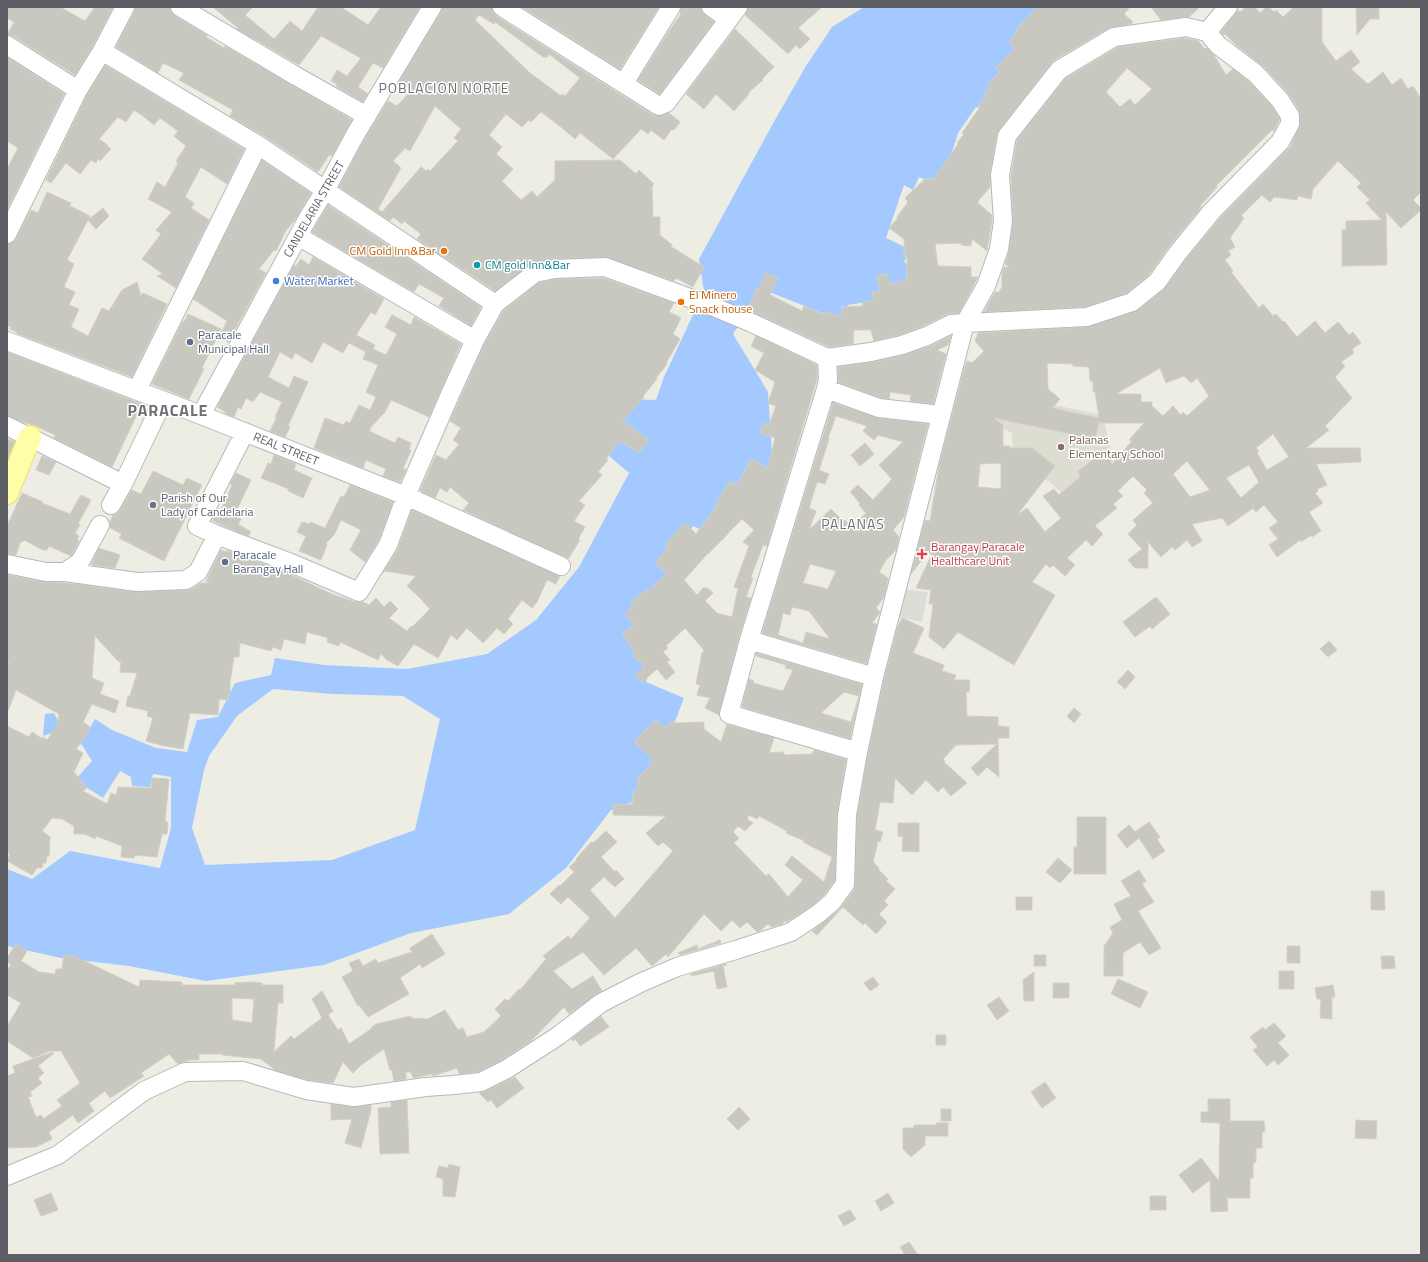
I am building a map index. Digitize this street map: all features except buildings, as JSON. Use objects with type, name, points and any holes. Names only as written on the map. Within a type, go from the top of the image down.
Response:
[{"type":"main road","points":[[7,493],[30,437]]},
{"type":"street","points":[[7,234],[78,90],[102,51],[125,7]]},
{"type":"street","points":[[180,7],[367,116]]},
{"type":"street","name":"CANDELARIA STREET","points":[[201,415],[298,236],[432,7]]},
{"type":"street","points":[[502,7],[659,106],[666,103],[733,13],[711,7]]},
{"type":"street","points":[[624,83],[671,7]]},
{"type":"street","points":[[1207,32],[1228,7]]},
{"type":"street","points":[[7,1176],[58,1155],[144,1091],[185,1072],[243,1071],[306,1090],[354,1097],[426,1087],[481,1082],[507,1069],[558,1036],[601,1003],[640,983],[677,967],[791,932],[818,914],[832,902],[844,884],[847,815],[858,752],[874,677],[965,323],[986,286],[999,249],[1003,221],[1000,175],[1007,136],[1059,70],[1114,37],[1186,27],[1207,32],[1218,45],[1255,73],[1280,100],[1290,116],[1290,124],[1280,142],[1212,212],[1177,254],[1157,282],[1132,302],[1087,317],[965,323],[951,324],[927,336],[902,345],[871,352],[827,358],[752,323],[684,295],[605,267],[555,269],[535,273],[494,304],[475,340],[452,390],[406,496],[388,545],[359,592],[291,563],[197,526],[245,432]]},
{"type":"street","points":[[7,45],[78,90]]},
{"type":"street","points":[[102,51],[258,145],[326,189],[494,304]]},
{"type":"street","points":[[137,390],[258,145]]},
{"type":"street","points":[[298,236],[475,340]]},
{"type":"street","name":"REAL STREET","points":[[7,341],[137,390],[406,496],[561,566]]},
{"type":"street","points":[[827,358],[828,380],[826,388],[749,640],[729,714],[858,752]]},
{"type":"street","points":[[826,388],[879,408],[941,415]]},
{"type":"street","points":[[111,505],[163,401]]},
{"type":"street","points":[[7,426],[122,484]]},
{"type":"street","points":[[65,572],[80,562],[100,525]]},
{"type":"street","points":[[7,564],[46,572],[65,572],[137,582],[186,580],[198,572],[217,535]]},
{"type":"street","points":[[749,640],[874,677]]},
{"type":"shaded area","name":"Palanas Elementary School","points":[[987,391],[1103,415],[1113,461],[1070,501],[1051,483],[1013,460],[1012,433],[978,417]]},
{"type":"shaded area","points":[[903,589],[928,592],[922,622],[898,617]]},
{"type":"water","points":[[864,7],[1040,7],[984,109],[976,107],[958,133],[941,187],[919,177],[913,190],[904,185],[886,238],[911,250],[904,262],[943,289],[848,305],[842,321],[762,289],[733,334],[768,392],[773,468],[723,540],[693,526],[654,595],[653,662],[646,682],[684,698],[646,797],[611,810],[566,868],[509,914],[411,933],[324,965],[206,981],[129,966],[61,958],[7,946],[7,869],[32,879],[70,851],[160,868],[171,828],[171,777],[153,774],[150,787],[132,786],[131,777],[120,771],[103,798],[75,780],[92,761],[82,745],[52,733],[43,736],[45,714],[54,713],[61,726],[87,733],[95,719],[112,730],[156,748],[187,752],[197,720],[218,717],[235,683],[271,675],[275,658],[324,665],[407,669],[487,654],[536,620],[579,567],[629,473],[602,450],[632,399],[656,400],[664,377],[704,291],[699,259],[776,118],[806,66],[832,27]],"holes":[[[273,689],[333,694],[403,696],[440,719],[415,830],[332,860],[205,865],[192,828],[204,770],[209,756],[237,716]]]},
{"type":"place","name":"CM Gold Inn&Bar","points":[[444,251]]},
{"type":"place","name":"CM gold Inn&Bar","points":[[477,265]]},
{"type":"place","name":"Water Market","points":[[276,281]]},
{"type":"place","name":"El Minero Snack house","points":[[681,302]]},
{"type":"place","name":"Paracale Municipal Hall","points":[[190,342]]},
{"type":"place","name":"Palanas Elementary School","points":[[1061,447]]},
{"type":"place","name":"Parish of Our Lady of Candelaria","points":[[153,505]]},
{"type":"place","name":"Barangay Paracale Healthcare Unit","points":[[922,554]]},
{"type":"place","name":"Paracale Barangay Hall","points":[[225,562]]},
{"type":"district","name":"POBLACION NORTE","points":[[444,88]]},
{"type":"district","name":"PARACALE","points":[[168,410]]},
{"type":"district","name":"PALANAS","points":[[853,524]]}]
